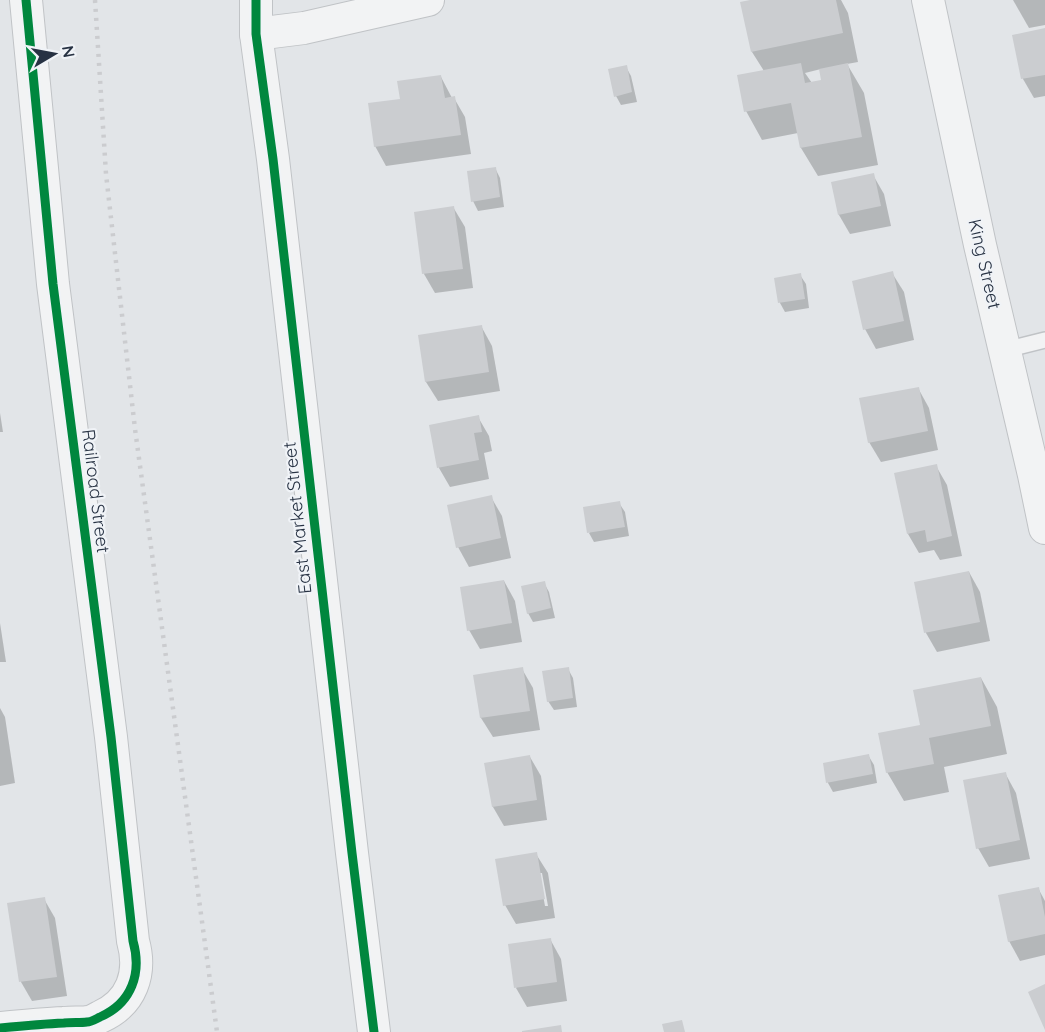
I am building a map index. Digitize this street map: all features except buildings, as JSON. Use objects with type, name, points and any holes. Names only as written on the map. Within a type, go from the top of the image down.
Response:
[{"type":"street","name":"Railroad Street","points":[[0,1028],[89,1022],[111,1012],[123,1001],[132,986],[136,970],[136,953],[111,737],[53,284],[26,0]]},
{"type":"street","name":"East Market Street","points":[[256,0],[256,34],[273,159],[374,1032]]},
{"type":"street","points":[[256,34],[304,28],[428,0]]},
{"type":"street","name":"King Street","points":[[928,0],[980,245],[1045,528]]},
{"type":"lane","points":[[1005,350],[1045,340]]},
{"type":"railway","points":[[95,0],[106,174],[135,429],[217,1032]]},
{"type":"cycle path","points":[[0,1028],[91,1022],[111,1011],[127,995],[132,986],[136,964],[111,737],[53,284],[26,0]]},
{"type":"cycle path","points":[[256,0],[256,34],[273,159],[374,1032]]}]
